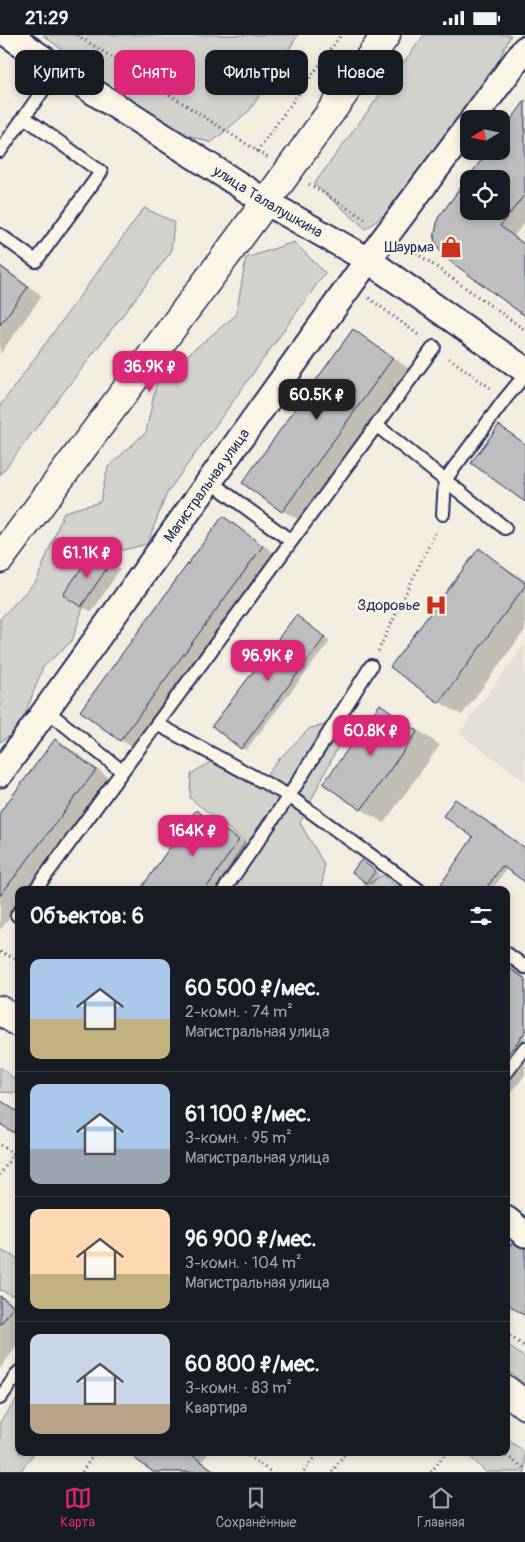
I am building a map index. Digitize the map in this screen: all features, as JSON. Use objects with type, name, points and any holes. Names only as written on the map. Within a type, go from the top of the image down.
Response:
[{"type":"main road","points":[[0,559],[266,202],[386,35]]},
{"type":"main road","points":[[0,1009],[15,1020]]},
{"type":"main road","points":[[510,1393],[525,1405]]},
{"type":"street","name":"улица Талалушкина","points":[[13,36],[32,50]]},
{"type":"street","points":[[481,110],[525,49]]},
{"type":"street","name":"улица Талалушкина","points":[[99,95],[266,202],[368,260],[525,370]]},
{"type":"street","name":"Магистральная улица","points":[[0,774],[211,482],[368,260],[460,137]]},
{"type":"street","points":[[510,1222],[525,1234]]},
{"type":"lane","points":[[0,151],[40,95]]},
{"type":"lane","points":[[0,235],[36,261],[101,172],[24,117]]},
{"type":"lane","points":[[38,886],[434,347]]},
{"type":"lane","points":[[443,514],[444,480],[504,399],[525,375]]},
{"type":"lane","points":[[376,425],[505,528]]},
{"type":"lane","points":[[211,482],[291,541]]},
{"type":"lane","points":[[227,886],[289,796],[370,666]]},
{"type":"lane","points":[[46,710],[122,771]]},
{"type":"lane","points":[[157,724],[289,796],[413,886]]},
{"type":"lane","points":[[510,956],[525,967]]},
{"type":"lane","points":[[510,1068],[525,1048]]},
{"type":"lane","points":[[0,1398],[15,1377]]},
{"type":"path","points":[[77,35],[288,171],[389,233],[525,329]]},
{"type":"path","points":[[257,151],[341,35]]},
{"type":"path","points":[[370,666],[443,514]]},
{"type":"path","points":[[0,952],[15,958]]},
{"type":"path","points":[[0,1145],[13,1154]]},
{"type":"path","points":[[0,1175],[15,1152]]},
{"type":"path","points":[[510,1336],[525,1347]]},
{"type":"path","points":[[82,1472],[93,1456]]},
{"type":"path","points":[[248,1456],[271,1472]]},
{"type":"path","points":[[304,1472],[315,1456]]},
{"type":"path","points":[[332,1472],[343,1456]]},
{"type":"path","points":[[431,1472],[444,1456]]},
{"type":"path","points":[[506,1456],[525,1469]]},
{"type":"shaded area","points":[[43,35],[298,35],[288,50],[205,50],[205,95],[260,95],[250,110],[211,143],[155,124],[119,95],[195,95],[195,50],[114,50],[114,91],[104,83],[104,50],[62,50]]},
{"type":"shaded area","points":[[424,35],[511,35],[486,86],[468,110],[460,110],[460,121],[398,204],[366,229],[314,184],[380,95],[403,95],[403,63]]},
{"type":"shaded area","points":[[144,208],[174,222],[171,252],[0,475],[0,406]]},
{"type":"shaded area","points":[[294,242],[325,273],[167,493],[147,544],[100,556],[72,641],[43,667],[19,730],[0,742],[0,619],[37,580],[64,512],[100,502],[108,467],[146,432],[157,380],[236,315],[246,258]]},
{"type":"shaded area","points":[[525,644],[525,781],[459,733]]},
{"type":"shaded area","points":[[351,720],[300,823],[324,864],[322,886],[218,886],[245,842],[190,798],[191,774],[225,753],[260,783],[280,758],[310,728]]},
{"type":"shaded area","points":[[383,875],[396,886],[365,886]]},
{"type":"shaded area","points":[[0,1067],[15,1080],[15,1093],[0,1092]]},
{"type":"shaded area","points":[[0,1250],[15,1257],[15,1296],[0,1290]]},
{"type":"shaded area","points":[[510,1347],[525,1358],[525,1384],[510,1373]]},
{"type":"shaded area","points":[[15,1401],[15,1456],[32,1456],[20,1472],[0,1472],[0,1422]]},
{"type":"shaded area","points":[[510,1441],[525,1452],[525,1472],[486,1472],[469,1456],[510,1456]]},
{"type":"building","points":[[525,101],[525,194],[510,213],[510,170],[474,170],[481,160],[510,160],[510,121]]},
{"type":"building","points":[[460,189],[460,220],[505,220],[500,226],[525,245],[525,316],[443,256],[434,239],[438,218]]},
{"type":"building","points":[[0,266],[28,287],[0,325]]},
{"type":"building","points":[[353,329],[393,358],[282,512],[242,483]]},
{"type":"building","points":[[499,425],[525,444],[525,502],[471,463]]},
{"type":"building","points":[[223,516],[263,546],[120,741],[80,711]]},
{"type":"building","points":[[479,548],[525,583],[525,586],[439,703],[390,667]]},
{"type":"building","points":[[93,551],[111,562],[81,607],[63,595]]},
{"type":"building","points":[[296,615],[325,637],[241,749],[212,726]]},
{"type":"building","points":[[380,704],[418,731],[361,810],[323,784]]},
{"type":"building","points":[[55,739],[96,770],[0,896],[0,812]]},
{"type":"building","points":[[455,799],[525,848],[525,882],[502,866],[488,886],[444,886],[441,884],[473,837],[443,816]]},
{"type":"building","points":[[196,810],[239,840],[208,886],[143,886]]},
{"type":"building","points":[[361,860],[376,871],[366,883],[352,872]]},
{"type":"building","points":[[510,968],[525,979],[525,1032],[510,1052]]},
{"type":"building","points":[[0,1100],[15,1110],[15,1132],[14,1133],[0,1124]]},
{"type":"building","points":[[515,1239],[525,1246],[525,1316],[510,1306],[510,1246]]},
{"type":"building","points":[[0,1296],[14,1306],[0,1325]]},
{"type":"building","points":[[136,1456],[193,1456],[216,1472],[153,1472],[134,1458]]},
{"type":"place","name":"Шаурма","points":[[451,247]]},
{"type":"place","name":"Здоровье","points":[[436,605]]}]
